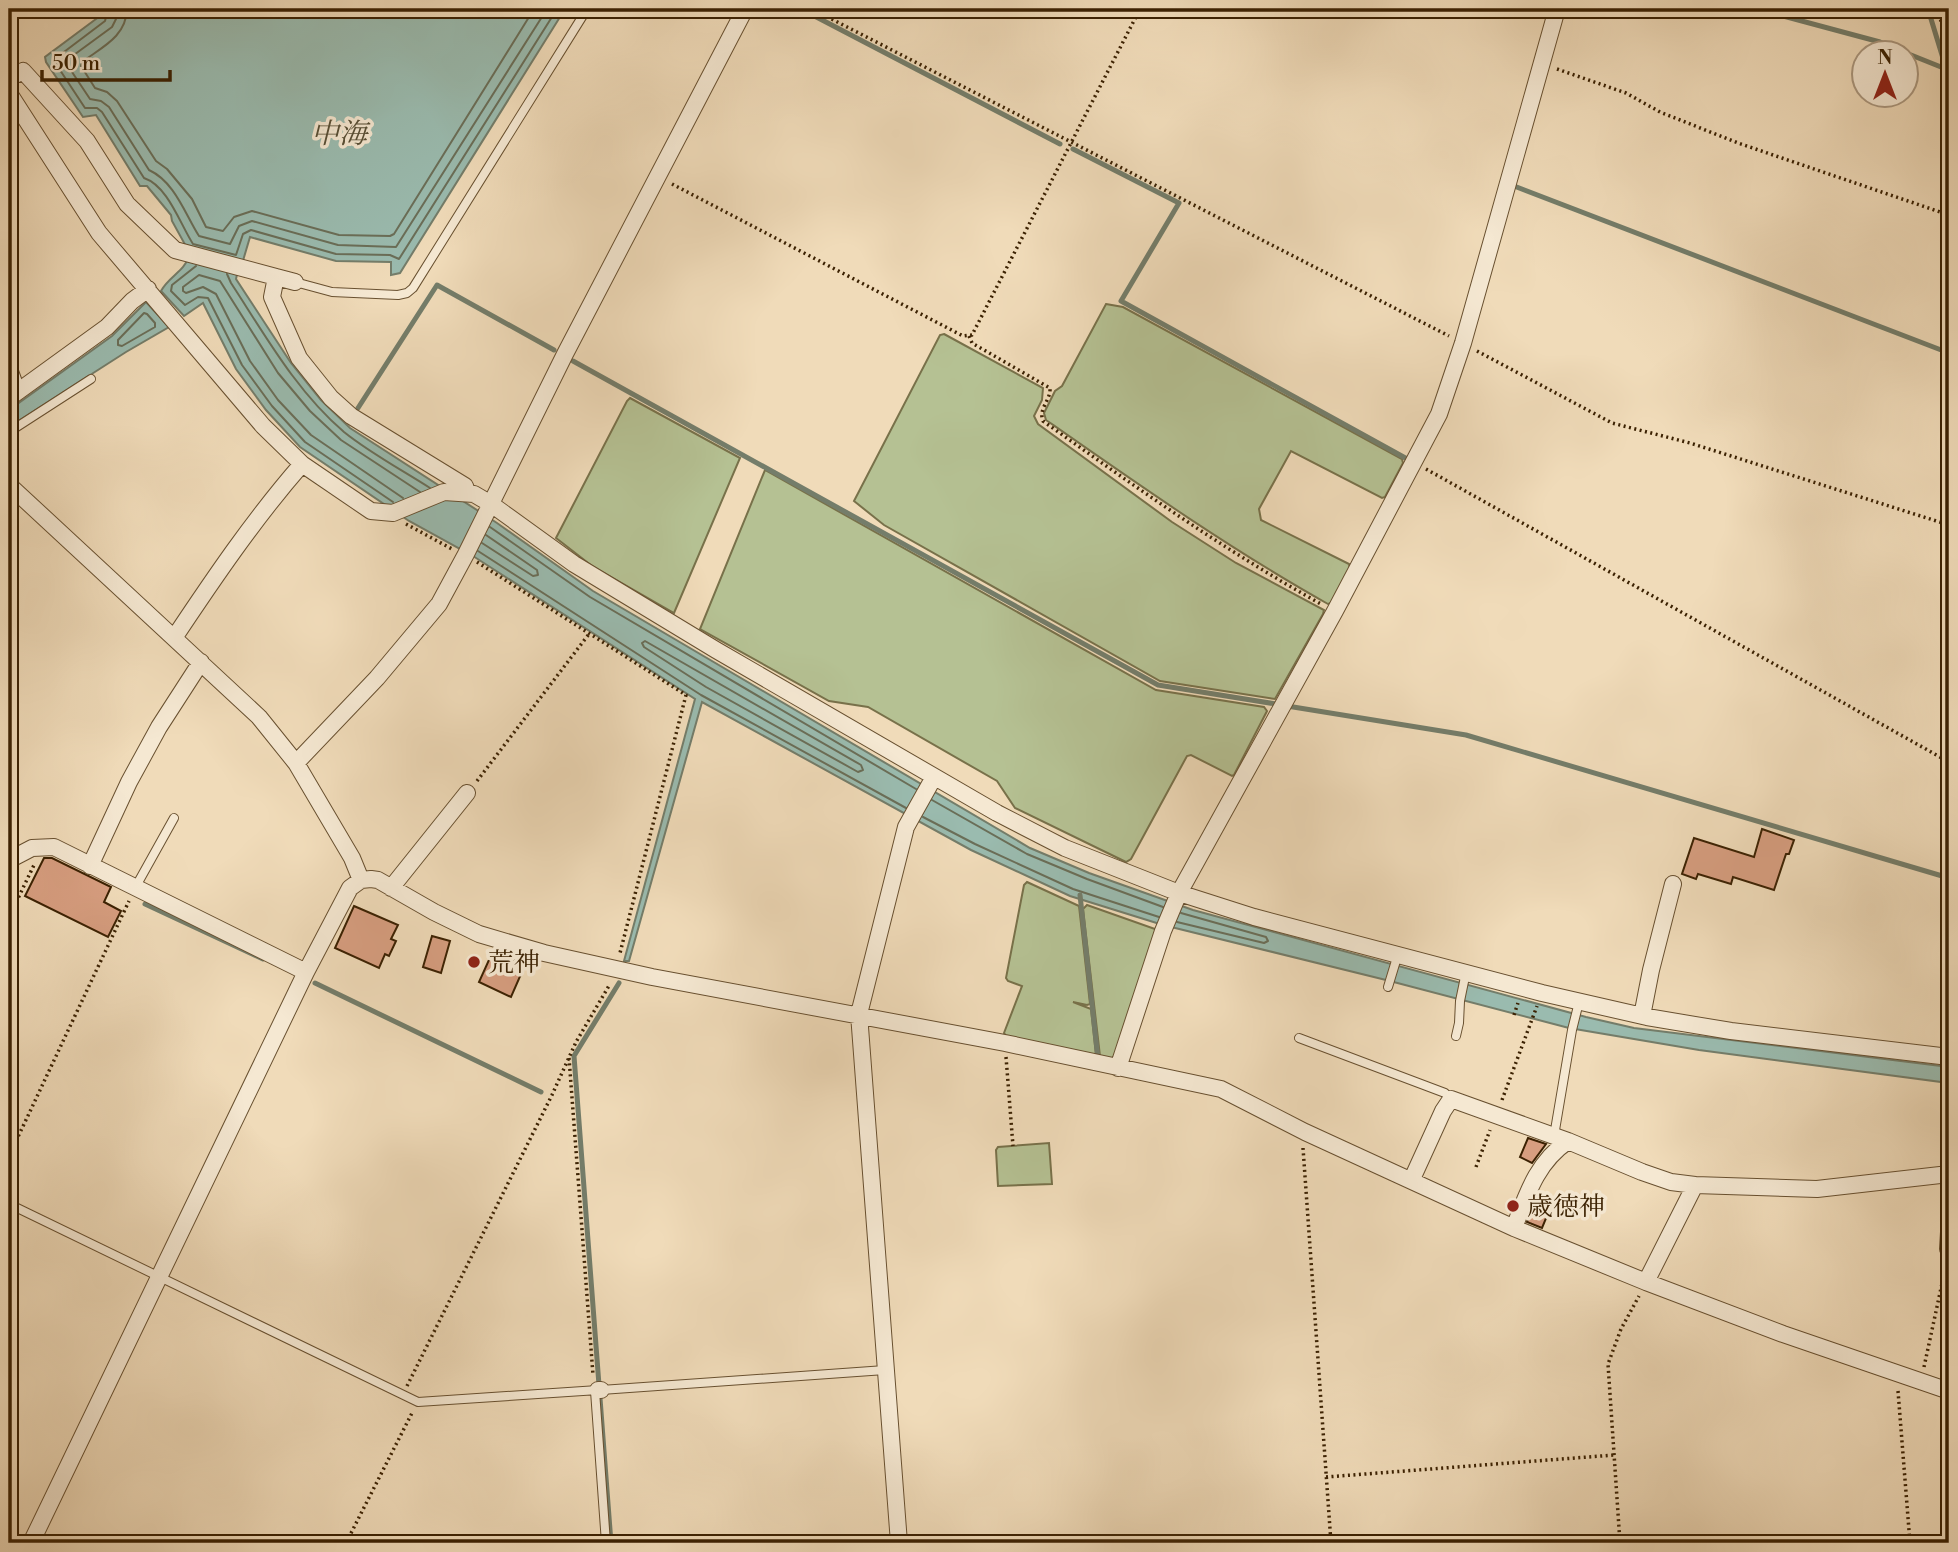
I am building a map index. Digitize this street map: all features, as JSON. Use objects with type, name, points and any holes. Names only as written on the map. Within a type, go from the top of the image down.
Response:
[{"type":"street","points":[[296,763],[343,716],[439,604],[565,354],[745,9]]},
{"type":"street","points":[[1118,1068],[1163,932],[1178,897],[1335,611],[1439,414],[1463,343],[1558,9]]},
{"type":"street","points":[[9,78],[23,71],[87,141],[127,204],[175,250],[295,282]]},
{"type":"street","points":[[9,93],[99,233],[263,426],[302,464],[365,508],[377,513],[392,513],[444,492],[462,492],[586,571],[932,780],[1065,848],[1178,897],[1578,1005],[1731,1031],[1949,1057]]},
{"type":"street","points":[[276,277],[272,297],[299,358],[331,398],[351,416],[463,485],[462,492]]},
{"type":"street","points":[[15,394],[107,327],[132,301],[150,292]]},
{"type":"street","points":[[174,638],[231,554],[276,493],[302,464]]},
{"type":"street","points":[[9,485],[259,716],[296,763],[352,858],[361,880]]},
{"type":"street","points":[[90,866],[135,771],[159,727],[201,662]]},
{"type":"street","points":[[899,1543],[859,1014],[906,827],[932,780]]},
{"type":"street","points":[[391,888],[467,793]]},
{"type":"street","points":[[9,860],[33,848],[54,848],[306,972]]},
{"type":"street","points":[[31,1543],[306,972],[345,897],[355,883],[361,880],[378,880],[479,934],[544,953],[619,964],[1221,1089],[1305,1132],[1514,1228],[1646,1282],[1896,1375],[1949,1391]]},
{"type":"street","points":[[1642,1016],[1673,884]]},
{"type":"street","points":[[1412,1180],[1451,1099],[1561,1138],[1671,1182],[1817,1189],[1949,1174]]},
{"type":"street","points":[[1514,1228],[1539,1170],[1561,1138]]},
{"type":"street","points":[[1646,1282],[1696,1185]]},
{"type":"street","points":[[1948,1249],[1949,1232]]},
{"type":"lane","points":[[295,282],[332,292],[402,294],[413,288],[587,9]]},
{"type":"lane","points":[[9,357],[15,394]]},
{"type":"lane","points":[[9,432],[92,379]]},
{"type":"lane","points":[[135,888],[174,818]]},
{"type":"lane","points":[[1389,985],[1396,958]]},
{"type":"lane","points":[[1457,1036],[1465,976]]},
{"type":"lane","points":[[1561,1138],[1572,1030],[1578,1005]]},
{"type":"lane","points":[[1299,1038],[1445,1093],[1451,1099]]},
{"type":"lane","points":[[9,1204],[418,1402],[886,1370]]},
{"type":"lane","points":[[598,1390],[606,1543]]},
{"type":"path","points":[[812,9],[1463,343],[1612,423],[1690,443],[1949,525]]},
{"type":"path","points":[[658,176],[962,336],[969,336],[975,332],[1140,9]]},
{"type":"path","points":[[1937,9],[1949,45]]},
{"type":"path","points":[[1542,64],[1626,93],[1660,112],[1738,143],[1949,215]]},
{"type":"path","points":[[969,336],[972,343],[1050,388],[1041,414],[1043,421],[1256,568],[1335,611]]},
{"type":"path","points":[[1414,462],[1949,762]]},
{"type":"path","points":[[392,513],[466,555],[685,695],[686,699],[619,964],[569,1056],[403,1394]]},
{"type":"path","points":[[467,793],[589,634]]},
{"type":"path","points":[[9,784],[16,789]]},
{"type":"path","points":[[9,917],[43,846]]},
{"type":"path","points":[[9,1156],[135,888]]},
{"type":"path","points":[[1476,1167],[1532,1020]]},
{"type":"path","points":[[1005,1043],[1013,1146]]},
{"type":"path","points":[[569,1056],[598,1390]]},
{"type":"path","points":[[1305,1132],[1303,1138],[1331,1543]]},
{"type":"path","points":[[1919,1382],[1931,1341],[1948,1249]]},
{"type":"path","points":[[1620,1543],[1608,1364],[1621,1329],[1646,1282]]},
{"type":"path","points":[[1896,1375],[1910,1543]]},
{"type":"path","points":[[346,1543],[418,1402]]},
{"type":"path","points":[[1326,1477],[1614,1455]]},
{"type":"green space","points":[[1106,304],[1123,307],[1402,459],[1403,463],[1382,498],[1291,451],[1259,509],[1261,520],[1349,564],[1350,569],[1331,603],[1328,604],[1220,539],[1046,420],[1044,413],[1055,391],[1062,386]]},
{"type":"green space","points":[[944,334],[1043,388],[1042,400],[1034,416],[1038,424],[1172,522],[1236,563],[1324,610],[1275,699],[1160,681],[884,525],[854,501],[940,335]]},
{"type":"green space","points":[[630,398],[740,458],[674,613],[592,566],[556,538]]},
{"type":"green space","points":[[765,470],[1156,690],[1264,707],[1267,711],[1234,775],[1191,755],[1187,756],[1131,859],[1126,862],[1015,808],[997,781],[868,707],[829,701],[700,629]]},
{"type":"green space","points":[[1027,882],[1079,906],[1090,1004],[1073,1002],[1091,1009],[1096,1055],[1007,1037],[1004,1033],[1022,986],[1006,978],[1024,885]]},
{"type":"green space","points":[[1087,905],[1155,929],[1156,935],[1116,1060],[1100,1056],[1083,909]]},
{"type":"green space","points":[[1049,1143],[1052,1184],[998,1186],[998,1147]]},
{"type":"water","name":"中海","points":[[101,9],[565,9],[400,273],[391,275],[391,262],[336,261],[250,237],[242,264],[188,250],[171,215],[147,186],[140,186],[96,115],[83,117],[46,62],[45,57],[100,16]]},
{"type":"water","points":[[189,256],[238,270],[236,279],[291,363],[321,400],[350,428],[497,523],[593,591],[1030,848],[1089,873],[1193,910],[1586,1017],[1634,1028],[1949,1067],[1949,1083],[1699,1050],[1569,1028],[1163,925],[1070,896],[971,850],[702,702],[629,961],[624,961],[695,699],[473,556],[409,521],[300,447],[266,410],[236,369],[203,303],[184,316],[161,291],[184,266]]},
{"type":"water","points":[[146,302],[169,327],[9,427],[9,410],[112,336]]},
{"type":"building","points":[[1762,829],[1794,840],[1789,854],[1786,854],[1774,890],[1733,877],[1731,884],[1698,874],[1696,879],[1682,874],[1694,838],[1754,857]]},
{"type":"building","points":[[44,858],[52,858],[111,887],[104,902],[121,911],[108,937],[25,896]]},
{"type":"building","points":[[354,906],[398,925],[391,939],[396,941],[389,956],[385,954],[379,968],[335,948]]},
{"type":"building","points":[[432,936],[450,941],[441,973],[423,967]]},
{"type":"building","points":[[493,951],[525,965],[511,997],[479,982]]},
{"type":"building","points":[[1528,1138],[1546,1144],[1532,1163],[1520,1157]]},
{"type":"building","points":[[1539,1193],[1554,1199],[1542,1228],[1527,1222]]},
{"type":"waterway","points":[[801,9],[1060,144]]},
{"type":"waterway","points":[[1757,9],[1865,38]]},
{"type":"waterway","points":[[1928,9],[1949,78]]},
{"type":"waterway","points":[[1920,59],[1946,69]]},
{"type":"waterway","points":[[1073,149],[1179,203],[1121,301],[1409,460]]},
{"type":"waterway","points":[[1514,186],[1949,353]]},
{"type":"waterway","points":[[358,408],[437,285],[554,350]]},
{"type":"waterway","points":[[573,361],[1158,685],[1276,704]]},
{"type":"waterway","points":[[1287,706],[1466,735],[1949,878]]},
{"type":"waterway","points":[[1080,895],[1098,1059]]},
{"type":"waterway","points":[[145,904],[263,959]]},
{"type":"waterway","points":[[315,983],[541,1092]]},
{"type":"waterway","points":[[611,1543],[574,1056],[619,983]]},
{"type":"place","name":"荒神","points":[[474,962]]},
{"type":"place","name":"歳徳神","points":[[1513,1206]]}]
